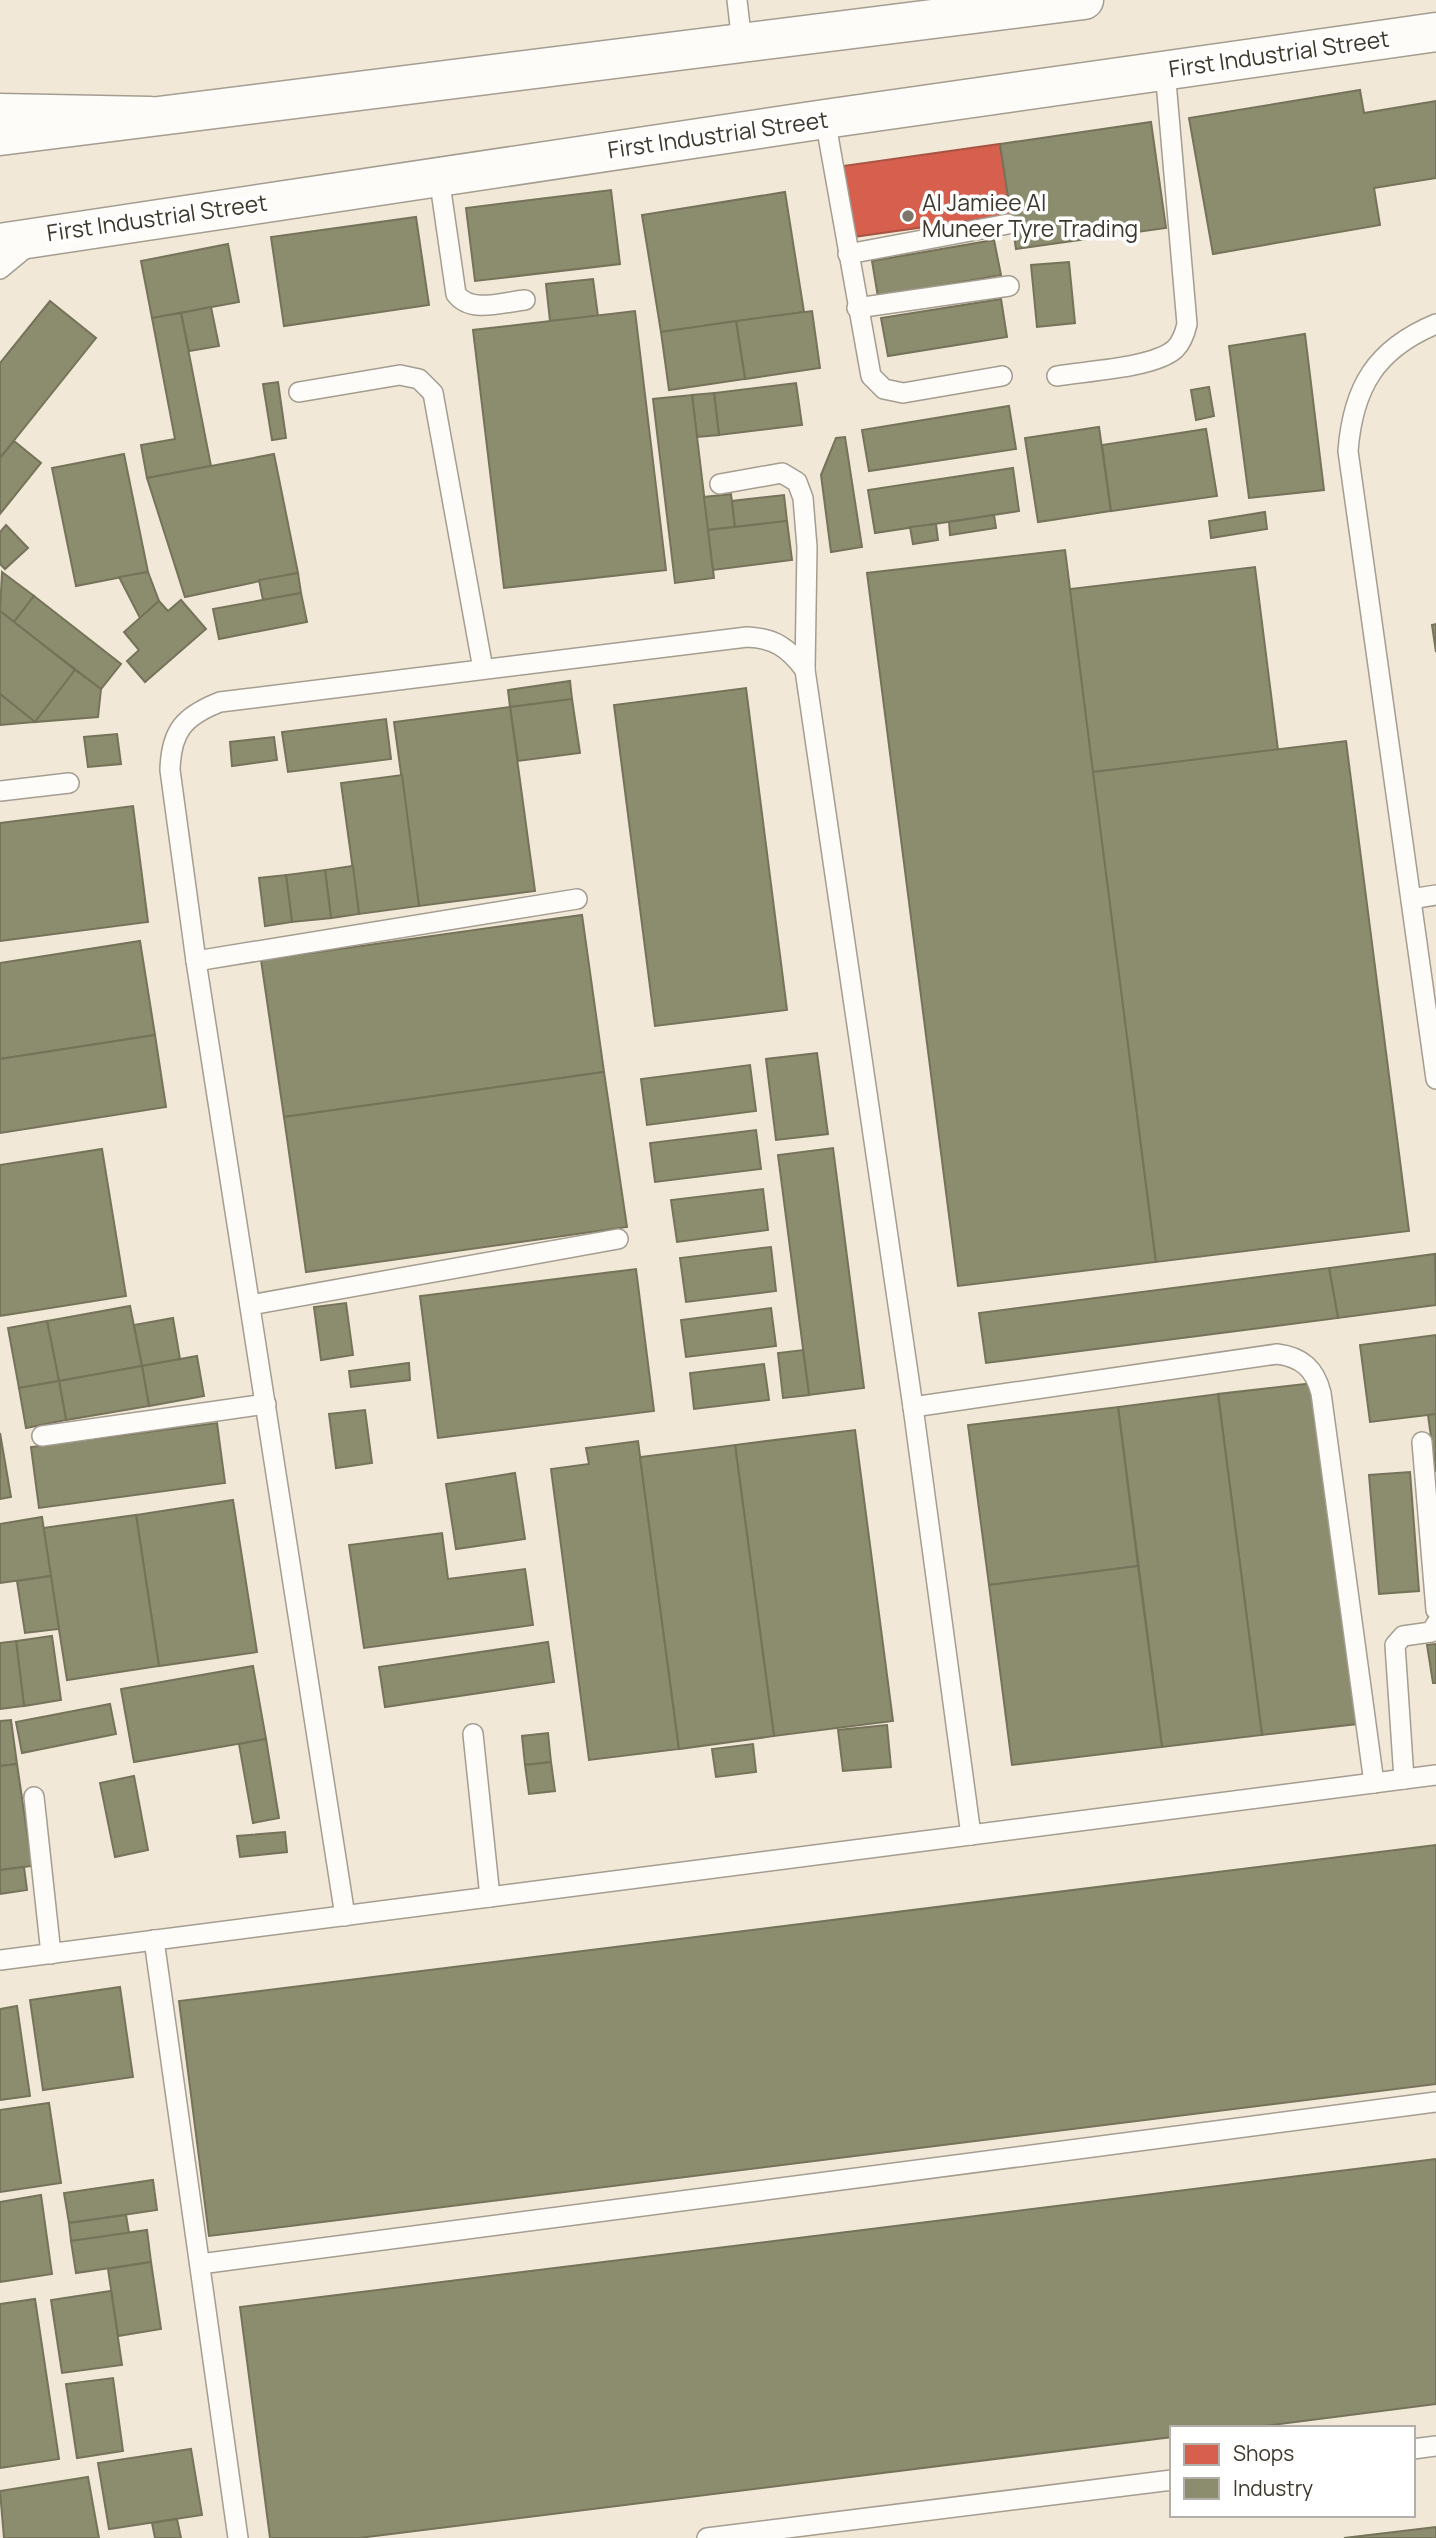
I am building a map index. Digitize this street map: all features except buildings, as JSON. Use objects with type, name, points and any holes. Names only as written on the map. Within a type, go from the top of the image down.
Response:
[{"type":"main road","points":[[0,136],[1084,0]]},
{"type":"main road","name":"First Industrial Street","points":[[0,243],[825,119],[1436,32]]},
{"type":"main road","points":[[0,113],[150,116]]},
{"type":"lane","points":[[737,0],[742,43]]},
{"type":"lane","points":[[1057,376],[1157,359],[1178,346],[1184,336],[1187,324],[1165,70]]},
{"type":"lane","points":[[825,119],[867,366],[876,383],[903,393],[1002,376]]},
{"type":"lane","points":[[439,177],[456,294],[461,300],[476,306],[525,300]]},
{"type":"lane","points":[[848,254],[1008,224]]},
{"type":"lane","points":[[0,269],[43,235]]},
{"type":"lane","points":[[857,308],[1009,286]]},
{"type":"lane","points":[[1436,324],[1412,334],[1389,351],[1371,372],[1357,396],[1350,424],[1348,452],[1436,1079]]},
{"type":"lane","points":[[299,392],[400,375],[419,379],[433,393],[483,669]]},
{"type":"lane","points":[[720,484],[782,473],[790,476],[802,489],[807,547],[805,670],[914,1407],[971,1835]]},
{"type":"lane","points":[[345,1916],[196,961],[170,770],[171,746],[182,726],[199,710],[220,702],[747,637],[765,638],[781,644],[805,670]]},
{"type":"lane","points":[[0,791],[69,783]]},
{"type":"lane","points":[[1411,899],[1436,895]]},
{"type":"lane","points":[[196,961],[577,899]]},
{"type":"lane","points":[[250,1306],[618,1239]]},
{"type":"lane","points":[[914,1407],[1277,1354],[1302,1361],[1318,1380],[1321,1393],[1374,1783]]},
{"type":"lane","points":[[42,1436],[266,1404]]},
{"type":"lane","points":[[1422,1442],[1436,1610]]},
{"type":"lane","points":[[1404,1779],[1394,1651],[1403,1636],[1432,1632],[1436,1624]]},
{"type":"lane","points":[[473,1734],[490,1897]]},
{"type":"lane","points":[[0,1960],[1436,1775]]},
{"type":"lane","points":[[34,1797],[51,1954]]},
{"type":"lane","points":[[154,1940],[238,2538]]},
{"type":"lane","points":[[200,2264],[1436,2102]]},
{"type":"lane","points":[[1415,2449],[1436,2446]]},
{"type":"lane","points":[[707,2538],[826,2531],[1170,2480]]},
{"type":"place","name":"Al Jamiee Al Muneer Tyre Trading","points":[[908,216]]}]
